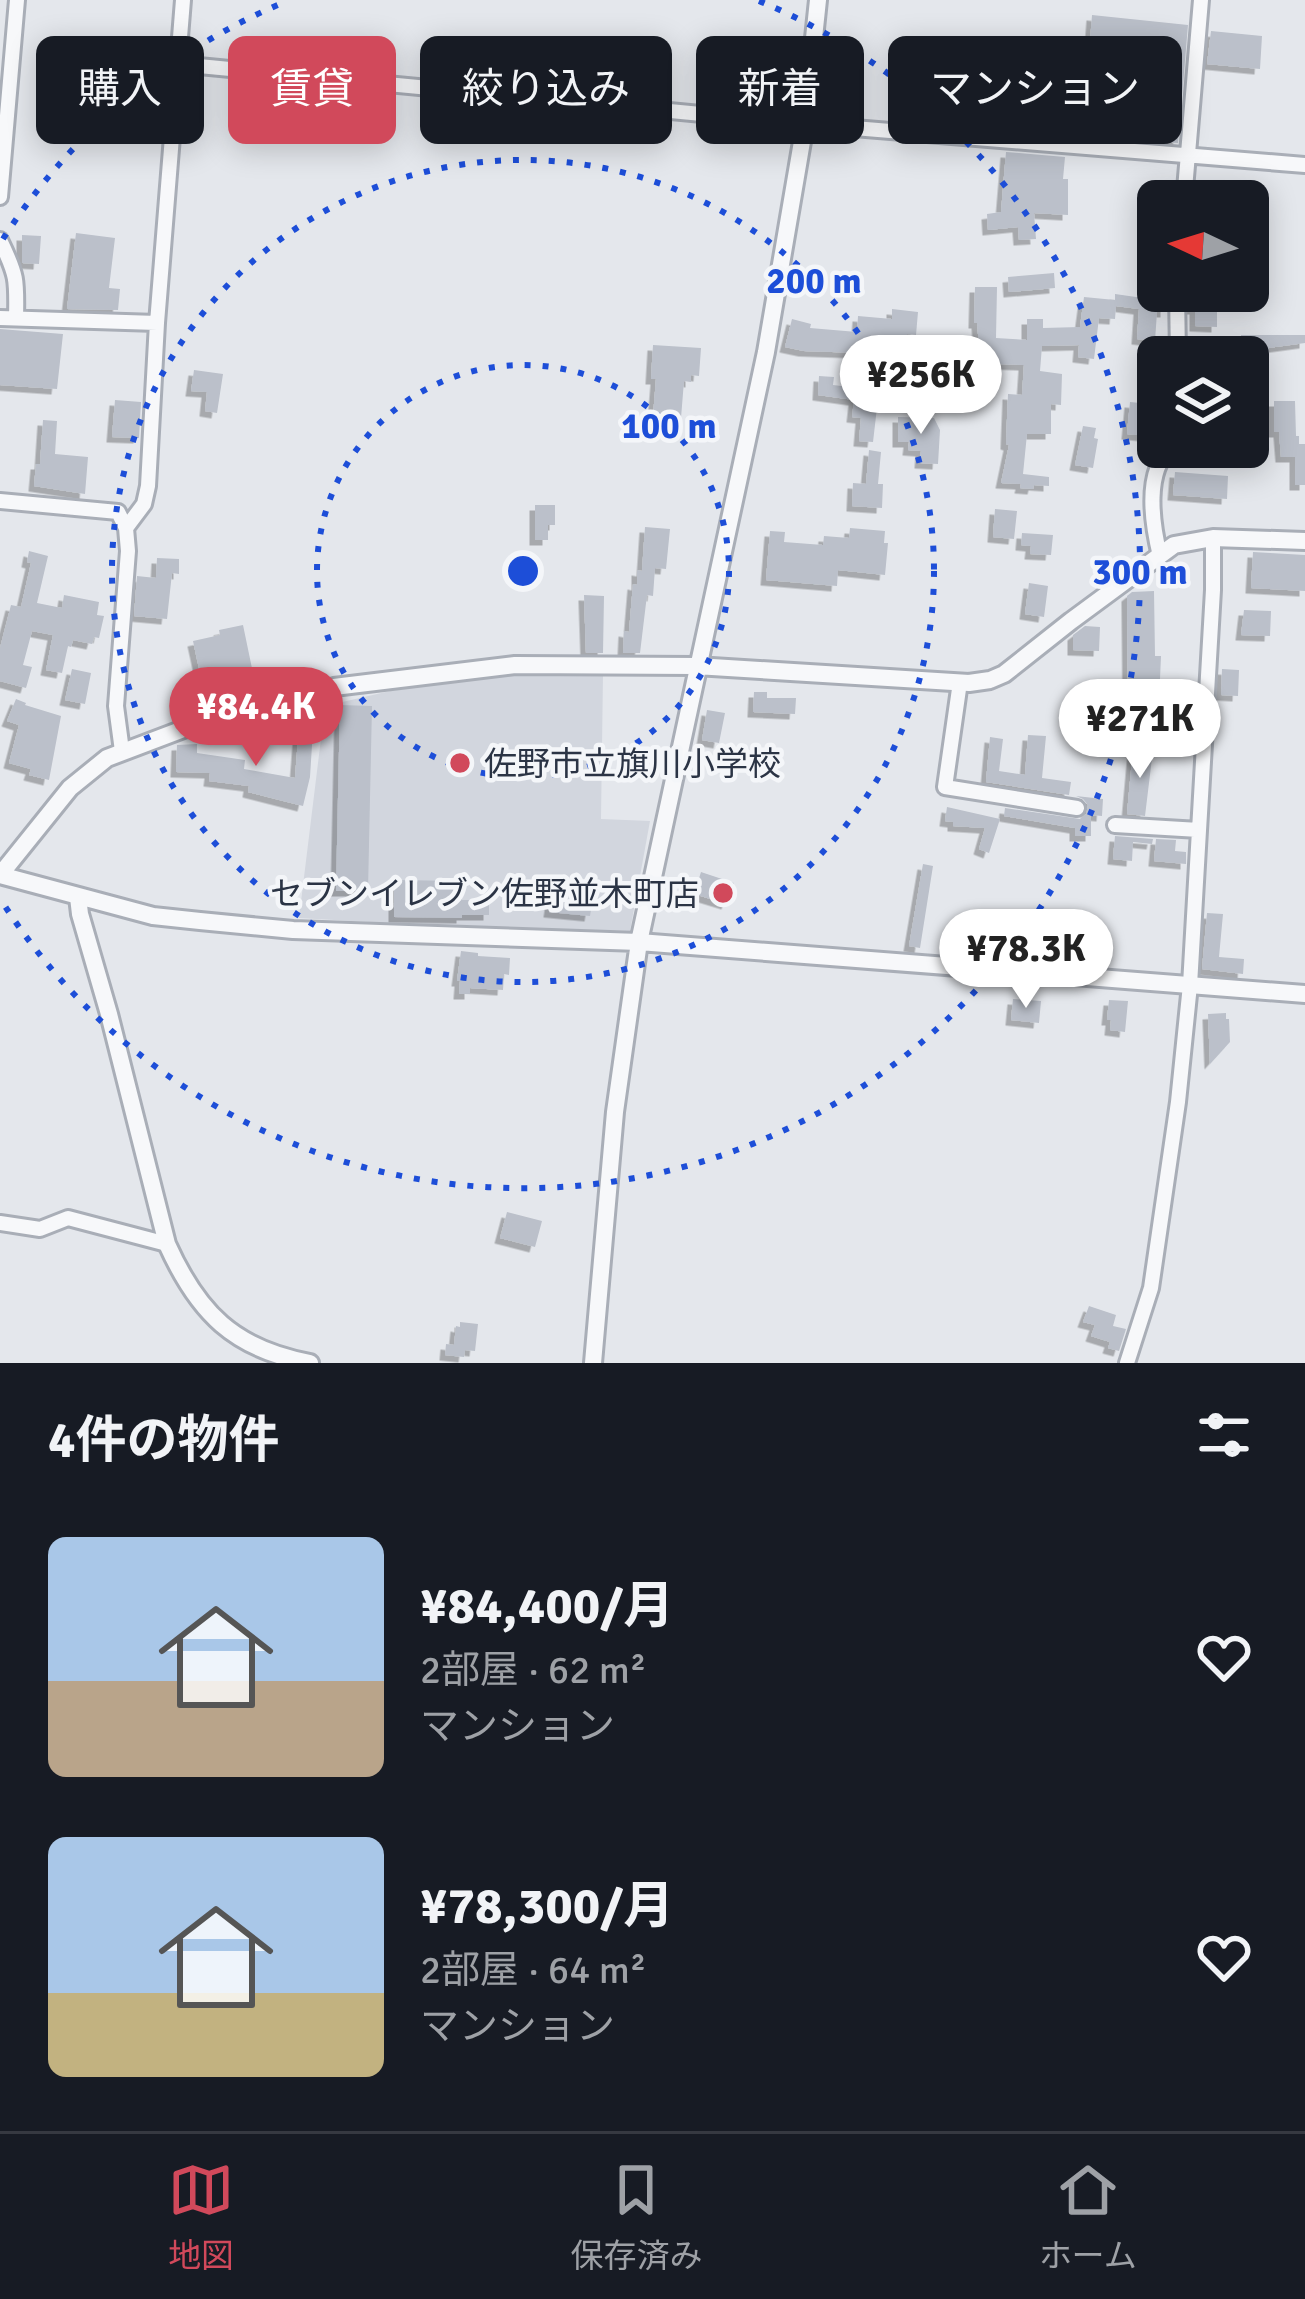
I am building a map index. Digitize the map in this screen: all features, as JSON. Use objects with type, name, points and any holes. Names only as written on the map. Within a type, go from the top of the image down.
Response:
[{"type":"street","points":[[0,197],[17,0]]},
{"type":"street","points":[[180,36],[183,0]]},
{"type":"street","points":[[814,36],[818,0]]},
{"type":"street","points":[[1186,180],[1201,0]]},
{"type":"street","points":[[204,66],[696,114]]},
{"type":"street","points":[[864,129],[1305,165]]},
{"type":"street","points":[[126,528],[144,504],[148,486],[172,144]]},
{"type":"street","points":[[593,1363],[615,1112],[639,941],[766,352],[802,144]]},
{"type":"street","points":[[0,240],[14,267],[17,287],[8,318],[157,323]]},
{"type":"street","points":[[1158,468],[1154,532],[1160,556]]},
{"type":"street","points":[[0,500],[118,512],[126,528],[116,706],[122,752]]},
{"type":"street","points":[[1127,1363],[1153,1280],[1178,1102],[1190,985],[1213,538]]},
{"type":"street","points":[[1305,541],[1213,538],[1174,545],[990,680],[696,666],[515,665],[334,687],[194,725],[107,758],[70,788],[0,875],[153,916],[293,930],[639,941],[1305,994]]},
{"type":"street","points":[[960,682],[945,787],[1077,808]]},
{"type":"street","points":[[1115,825],[1199,830]]},
{"type":"street","points":[[78,897],[167,1244],[190,1289],[220,1324],[249,1345],[279,1358],[310,1363]]},
{"type":"street","points":[[0,1223],[40,1229],[68,1218],[167,1244]]},
{"type":"shaded area","name":"佐野市立旗川小学校","points":[[510,674],[603,674],[601,819],[650,821],[630,931],[299,918],[325,706],[390,691]]},
{"type":"building","points":[[1092,15],[1188,25],[1182,96],[1182,36],[1090,36]]},
{"type":"building","points":[[1211,31],[1262,36],[1260,69],[1207,64]]},
{"type":"building","points":[[1006,152],[1065,157],[1068,215],[1034,213],[1036,239],[1019,240],[1018,227],[988,230],[987,214],[1001,212]]},
{"type":"building","points":[[76,233],[115,238],[109,288],[120,289],[118,310],[67,309]]},
{"type":"building","points":[[22,235],[41,236],[39,264],[22,263]]},
{"type":"building","points":[[1054,273],[1055,288],[1009,292],[1008,277]]},
{"type":"building","points":[[975,287],[997,287],[996,338],[1027,340],[1027,319],[1043,319],[1043,328],[1080,327],[1084,297],[1115,300],[1115,294],[1137,297],[1137,309],[1116,306],[1115,319],[1099,318],[1094,359],[1078,357],[1079,345],[1042,346],[1040,371],[1062,374],[1061,405],[1051,404],[1051,434],[1027,434],[1023,474],[1049,477],[1049,486],[1034,485],[1033,489],[1001,483],[1009,445],[1008,394],[1022,395],[1024,365],[998,364],[996,388],[984,386],[986,371],[975,369],[980,357]]},
{"type":"building","points":[[892,309],[918,312],[916,335],[907,334],[905,358],[883,356],[873,442],[859,441],[861,418],[852,417],[854,400],[818,395],[819,376],[834,377],[833,385],[858,388],[861,353],[785,347],[792,319],[811,324],[810,328],[857,332],[858,316],[892,319]]},
{"type":"building","points":[[1139,312],[1157,312],[1155,336],[1137,336]]},
{"type":"building","points":[[1195,312],[1217,312],[1217,327],[1195,326]]},
{"type":"building","points":[[0,329],[63,334],[57,389],[0,385]]},
{"type":"building","points":[[1305,335],[1305,343],[1269,348],[1269,336],[1241,336]]},
{"type":"building","points":[[653,345],[701,348],[699,376],[684,381],[681,418],[653,416]]},
{"type":"building","points":[[194,370],[223,374],[217,413],[205,411],[207,392],[191,391]]},
{"type":"building","points":[[115,400],[141,402],[139,438],[112,437]]},
{"type":"building","points":[[1274,401],[1295,401],[1296,436],[1299,444],[1305,444],[1305,485],[1295,485],[1295,457],[1281,457],[1279,432],[1274,432]]},
{"type":"building","points":[[1130,402],[1137,403],[1137,435],[1127,434]]},
{"type":"building","points":[[898,417],[934,418],[940,430],[938,464],[920,463],[921,451],[908,450],[909,442],[898,442]]},
{"type":"building","points":[[43,420],[57,421],[55,454],[88,457],[85,494],[34,486]]},
{"type":"building","points":[[1083,426],[1096,428],[1093,468],[1075,465]]},
{"type":"building","points":[[869,450],[881,452],[882,508],[852,506],[853,483],[866,484]]},
{"type":"building","points":[[1175,472],[1228,476],[1227,499],[1173,495]]},
{"type":"building","points":[[535,505],[555,505],[555,525],[548,525],[548,540],[535,540]]},
{"type":"building","points":[[995,509],[1017,511],[1014,539],[993,537]]},
{"type":"building","points":[[645,527],[670,529],[666,569],[655,568],[640,653],[623,653],[633,584],[637,585],[637,570],[642,571]]},
{"type":"building","points":[[850,528],[885,531],[885,575],[838,570],[837,586],[766,580],[770,531],[785,532],[784,542],[823,545],[824,536],[849,538]]},
{"type":"building","points":[[1022,533],[1053,535],[1051,555],[1030,554],[1031,546],[1021,545]]},
{"type":"building","points":[[29,551],[48,556],[37,603],[62,608],[64,595],[99,602],[97,615],[104,616],[99,638],[94,637],[92,644],[73,640],[68,646],[62,673],[46,670],[53,635],[32,631],[23,665],[32,667],[26,688],[0,681],[0,648],[11,605],[21,607],[31,563],[27,562]]},
{"type":"building","points":[[1253,552],[1305,555],[1305,591],[1251,588]]},
{"type":"building","points":[[157,558],[179,559],[179,574],[172,573],[167,619],[134,616],[137,576],[156,578]]},
{"type":"building","points":[[1029,583],[1048,586],[1044,617],[1025,614]]},
{"type":"building","points":[[1154,591],[1155,656],[1161,656],[1159,702],[1128,701],[1127,596]]},
{"type":"building","points":[[584,595],[604,596],[603,653],[586,653]]},
{"type":"building","points":[[1244,610],[1271,611],[1270,636],[1241,635]]},
{"type":"building","points":[[243,625],[254,678],[226,684],[228,691],[205,696],[193,641]]},
{"type":"building","points":[[1085,626],[1100,627],[1099,651],[1073,650],[1073,635]]},
{"type":"building","points":[[72,669],[91,673],[85,704],[65,700]]},
{"type":"building","points":[[1222,669],[1239,670],[1238,696],[1221,695]]},
{"type":"building","points":[[754,692],[767,692],[767,698],[796,698],[795,714],[753,712]]},
{"type":"building","points":[[1161,697],[1192,698],[1190,740],[1159,739]]},
{"type":"building","points":[[16,699],[61,716],[49,780],[9,763],[19,725],[7,721]]},
{"type":"building","points":[[340,705],[372,706],[368,891],[336,891]]},
{"type":"building","points":[[707,710],[725,713],[719,743],[702,740]]},
{"type":"building","points":[[300,713],[314,714],[303,806],[248,792],[249,786],[209,781],[210,773],[176,772],[177,745],[197,744],[197,753],[245,760],[244,769],[295,778]]},
{"type":"building","points":[[1028,735],[1046,736],[1042,778],[1071,782],[1069,795],[986,782],[990,737],[1003,739],[999,771],[1025,775]]},
{"type":"building","points":[[1133,748],[1153,750],[1145,816],[1127,814]]},
{"type":"building","points":[[1076,796],[1103,799],[1102,816],[1091,815],[1091,836],[1075,836],[1075,828],[1004,816],[1005,808],[1080,819],[1088,805]]},
{"type":"building","points":[[947,807],[1000,819],[989,853],[979,849],[985,828],[953,826],[945,821]]},
{"type":"building","points":[[1115,836],[1153,839],[1152,844],[1133,842],[1132,861],[1113,859]]},
{"type":"building","points":[[1156,839],[1176,840],[1175,851],[1186,852],[1186,864],[1154,861]]},
{"type":"building","points":[[923,864],[933,866],[920,948],[909,946]]},
{"type":"building","points":[[701,872],[734,883],[727,904],[694,894]]},
{"type":"building","points":[[394,880],[462,881],[462,900],[489,900],[489,915],[394,917]]},
{"type":"building","points":[[551,899],[592,904],[590,916],[549,912]]},
{"type":"building","points":[[1207,913],[1223,914],[1219,957],[1244,959],[1243,974],[1202,969]]},
{"type":"building","points":[[461,951],[510,958],[503,990],[470,988],[470,994],[459,994]]},
{"type":"building","points":[[1013,999],[1041,1001],[1039,1023],[1011,1020]]},
{"type":"building","points":[[1109,1000],[1128,1001],[1125,1032],[1110,1030]]},
{"type":"building","points":[[1226,1013],[1230,1042],[1210,1064],[1208,1014]]},
{"type":"building","points":[[507,1212],[542,1221],[535,1247],[500,1238]]},
{"type":"building","points":[[1089,1306],[1116,1315],[1113,1326],[1126,1329],[1119,1351],[1108,1348],[1110,1342],[1091,1336],[1095,1325],[1083,1322]]},
{"type":"building","points":[[460,1322],[478,1324],[475,1351],[465,1350],[464,1357],[445,1355],[446,1344],[454,1345]]},
{"type":"place","name":"佐野市立旗川小学校","points":[[460,763]]},
{"type":"place","name":"セブンイレブン佐野並木町店","points":[[723,893]]}]
